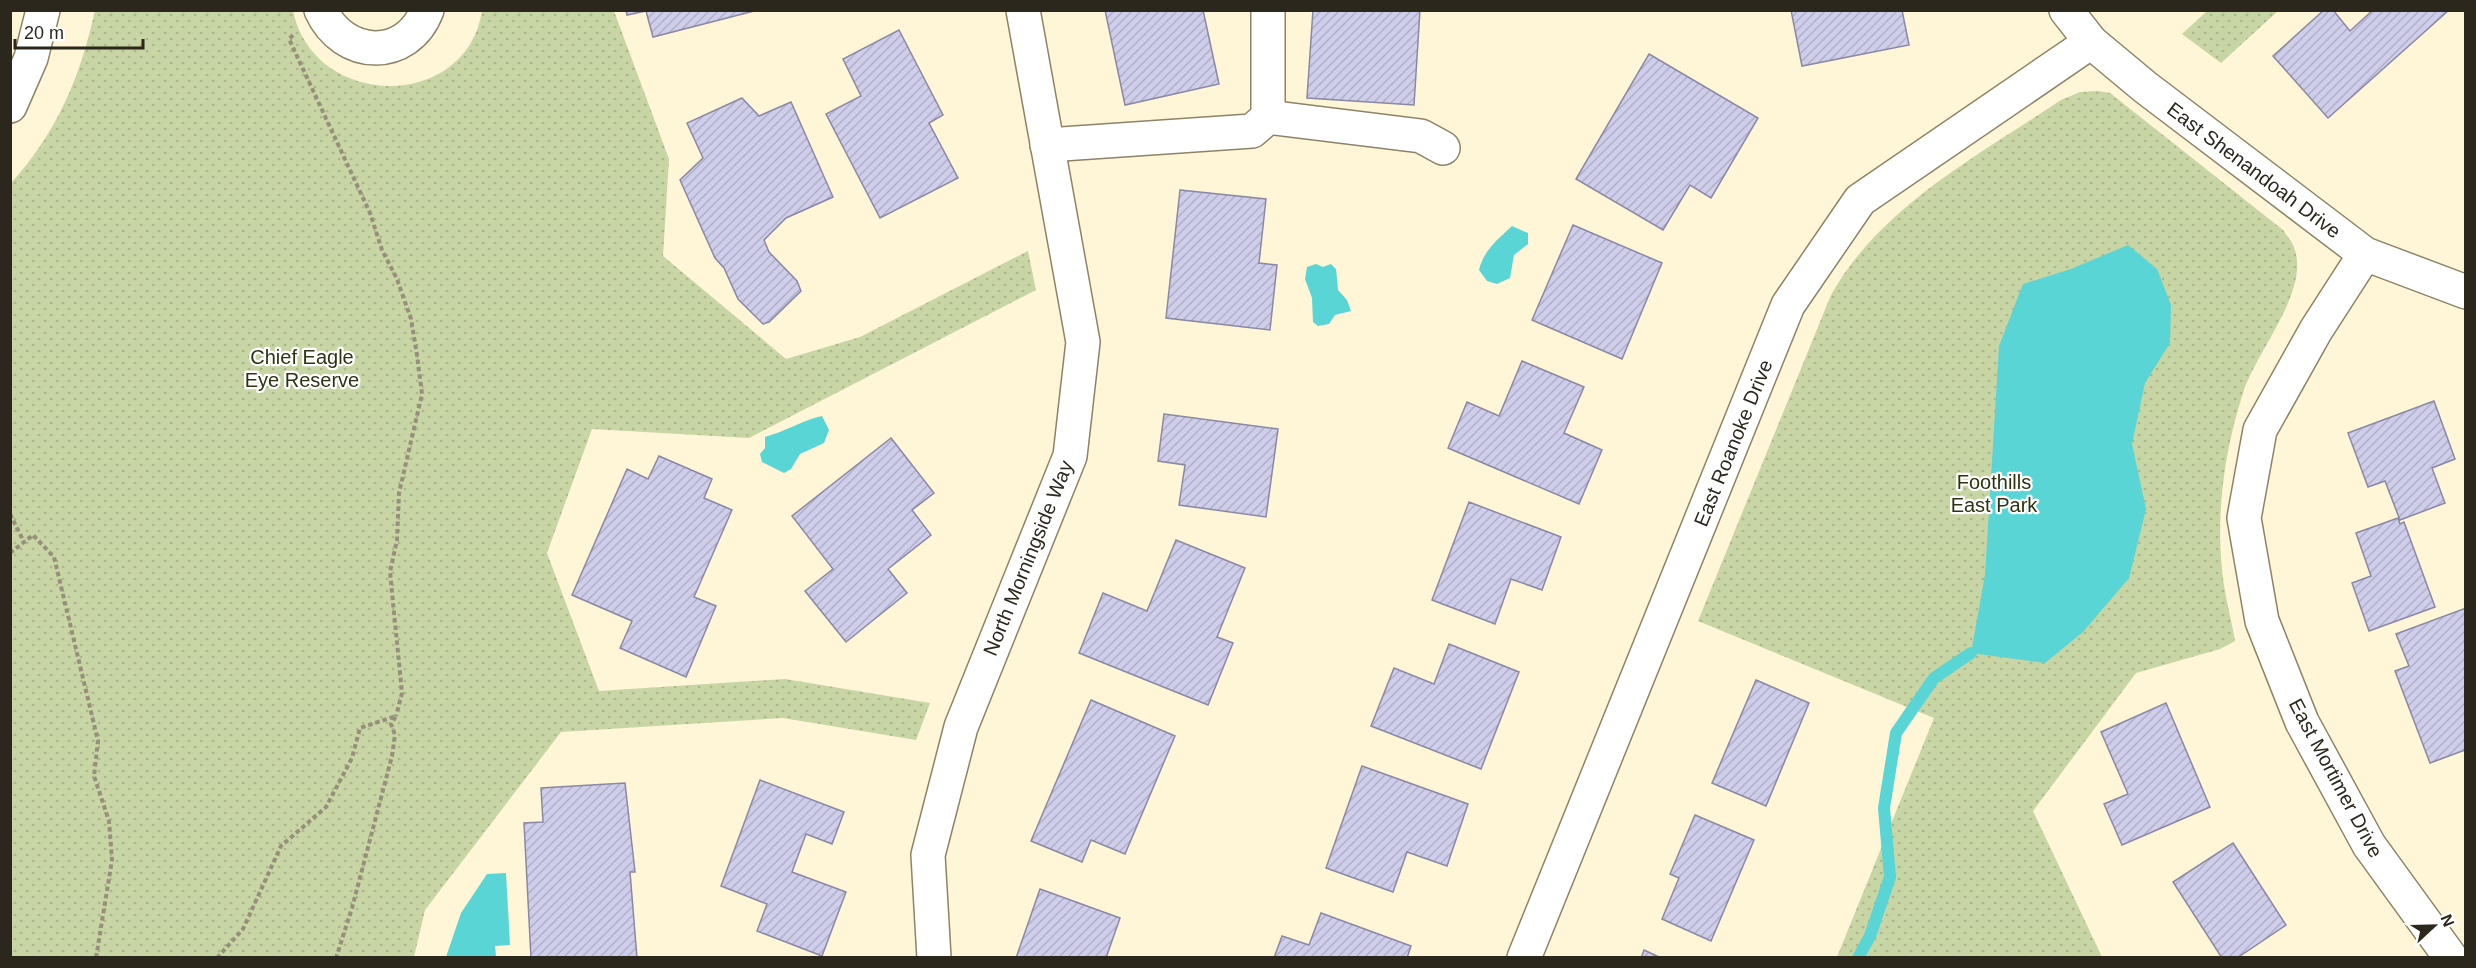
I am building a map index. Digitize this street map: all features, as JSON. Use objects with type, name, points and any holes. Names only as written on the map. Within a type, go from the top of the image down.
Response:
[{"type":"street","points":[[10,106],[31,57],[43,10]]},
{"type":"street","points":[[321,10],[328,24],[344,40],[365,48],[387,47],[407,38],[423,22],[427,10]]},
{"type":"street","name":"North Morningside Way","points":[[934,957],[928,855],[961,727],[1070,456],[1083,342],[1023,10]]},
{"type":"street","points":[[1268,10],[1268,117]]},
{"type":"street","name":"East Shenandoah Drive","points":[[2066,10],[2091,42],[2145,87],[2365,254],[2466,292]]},
{"type":"street","name":"East Roanoke Drive","points":[[1524,957],[1788,305],[1860,200],[2091,42]]},
{"type":"street","points":[[1047,145],[1251,131],[1268,117],[1421,136],[1443,148]]},
{"type":"street","name":"East Mortimer Drive","points":[[2365,254],[2316,330],[2260,430],[2244,518],[2262,621],[2302,722],[2369,845],[2451,957]]},
{"type":"path","points":[[296,32],[289,39],[370,213],[382,250],[397,279],[411,319],[422,394],[399,493],[397,540],[390,572],[402,693],[396,716],[391,724],[395,735],[392,756],[355,898],[336,957]]},
{"type":"path","points":[[10,514],[24,542]]},
{"type":"path","points":[[10,553],[33,535],[54,556],[98,741],[94,776],[109,821],[112,860],[96,957]]},
{"type":"path","points":[[217,957],[243,929],[281,846],[326,807],[352,759],[360,728],[396,716]]},
{"type":"green space","name":"Chief Eagle Eye Reserve","points":[[95,10],[293,11],[306,44],[329,67],[358,81],[389,86],[421,81],[449,68],[470,44],[482,11],[614,11],[669,159],[663,256],[786,359],[860,337],[1028,251],[1036,290],[749,438],[592,429],[547,553],[599,691],[785,679],[930,703],[916,740],[783,718],[561,732],[425,910],[414,957],[11,957],[11,183],[41,145],[65,103],[82,58]]},
{"type":"green space","points":[[2207,11],[2278,11],[2221,63],[2182,34]]},
{"type":"green space","name":"Foothills East Park","points":[[2080,92],[2110,93],[2283,230],[2293,245],[2297,262],[2289,300],[2243,393],[2227,458],[2221,502],[2220,547],[2235,641],[2220,649],[2136,673],[2033,811],[2102,957],[1837,957],[1934,718],[1698,621],[1831,295],[1852,264],[1876,235],[1904,209],[1965,163],[2061,100]]},
{"type":"water","points":[[1512,226],[1528,233],[1528,244],[1514,255],[1510,278],[1497,284],[1487,281],[1479,270],[1481,263],[1492,246]]},
{"type":"water","points":[[2128,245],[2157,269],[2171,305],[2170,343],[2145,383],[2132,444],[2146,509],[2129,578],[2083,632],[2045,663],[1971,653],[1985,575],[1999,346],[2023,284],[2071,269]]},
{"type":"water","points":[[1316,264],[1323,267],[1331,264],[1336,269],[1338,290],[1347,300],[1351,311],[1335,315],[1329,324],[1318,326],[1313,322],[1312,298],[1305,279],[1307,267]]},
{"type":"water","points":[[822,416],[829,430],[824,443],[800,454],[791,469],[784,473],[762,462],[760,454],[765,448],[765,437]]},
{"type":"water","points":[[506,873],[510,945],[495,946],[496,957],[446,957],[461,913],[487,874]]},
{"type":"building","points":[[626,10],[758,10],[653,37],[646,11],[627,15]]},
{"type":"building","points":[[1105,10],[1203,10],[1219,84],[1125,105]]},
{"type":"building","points":[[1313,10],[1420,10],[1414,105],[1307,98]]},
{"type":"building","points":[[1791,10],[1902,10],[1909,45],[1802,66]]},
{"type":"building","points":[[2324,10],[2333,10],[2350,31],[2373,10],[2449,10],[2328,118],[2273,56]]},
{"type":"building","points":[[899,30],[943,115],[929,123],[958,178],[880,218],[826,114],[861,96],[843,59]]},
{"type":"building","points":[[1649,54],[1758,118],[1711,198],[1690,185],[1663,230],[1576,179]]},
{"type":"building","points":[[742,98],[759,116],[791,102],[833,197],[786,218],[764,240],[769,252],[797,281],[801,291],[769,322],[763,324],[738,299],[724,268],[715,258],[680,180],[703,158],[687,123]]},
{"type":"building","points":[[1180,190],[1266,199],[1259,263],[1277,265],[1270,330],[1166,318]]},
{"type":"building","points":[[1573,225],[1662,263],[1622,359],[1532,320]]},
{"type":"building","points":[[1522,361],[1584,387],[1564,433],[1602,450],[1579,504],[1448,448],[1467,402],[1499,416]]},
{"type":"building","points":[[2434,401],[2455,459],[2432,468],[2445,503],[2400,520],[2385,481],[2368,487],[2348,433]]},
{"type":"building","points":[[1164,414],[1278,429],[1266,517],[1179,505],[1185,465],[1158,461]]},
{"type":"building","points":[[891,438],[934,493],[912,510],[931,535],[888,569],[907,593],[846,642],[805,591],[833,569],[792,516]]},
{"type":"building","points":[[659,456],[712,479],[704,498],[732,510],[694,597],[716,606],[686,677],[620,648],[632,621],[572,595],[627,469],[648,479]]},
{"type":"building","points":[[1469,502],[1561,537],[1542,590],[1511,579],[1495,624],[1432,600]]},
{"type":"building","points":[[2398,518],[2400,524],[2404,522],[2435,607],[2369,631],[2352,583],[2371,576],[2356,533]]},
{"type":"building","points":[[1176,540],[1245,568],[1217,637],[1233,643],[1208,705],[1079,653],[1103,593],[1147,611]]},
{"type":"building","points":[[2466,608],[2466,752],[2465,750],[2430,763],[2395,671],[2409,666],[2396,634]]},
{"type":"building","points":[[1449,644],[1519,672],[1481,769],[1371,726],[1394,668],[1434,684]]},
{"type":"building","points":[[1756,680],[1809,703],[1766,806],[1712,783]]},
{"type":"building","points":[[1091,700],[1175,736],[1125,854],[1091,840],[1082,862],[1031,841]]},
{"type":"building","points":[[2166,703],[2210,807],[2122,845],[2104,804],[2128,794],[2101,732]]},
{"type":"building","points":[[1362,766],[1468,804],[1447,866],[1407,852],[1393,892],[1326,868]]},
{"type":"building","points":[[760,780],[844,812],[832,844],[806,834],[792,872],[846,892],[822,956],[757,931],[767,904],[721,886]]},
{"type":"building","points":[[625,783],[635,872],[630,872],[637,958],[531,958],[524,823],[543,822],[541,788]]},
{"type":"building","points":[[1695,815],[1754,840],[1711,941],[1662,919],[1679,878],[1670,874]]},
{"type":"building","points":[[2233,843],[2286,925],[2237,958],[2222,958],[2173,882]]},
{"type":"building","points":[[1040,889],[1120,918],[1106,958],[1016,958]]},
{"type":"building","points":[[1321,913],[1411,946],[1407,958],[1274,958],[1282,936],[1309,945]]},
{"type":"building","points":[[1644,950],[1661,958],[1641,958]]},
{"type":"waterway","points":[[1858,958],[1870,936],[1890,877],[1884,808],[1896,733],[1934,678],[1971,653]]}]
